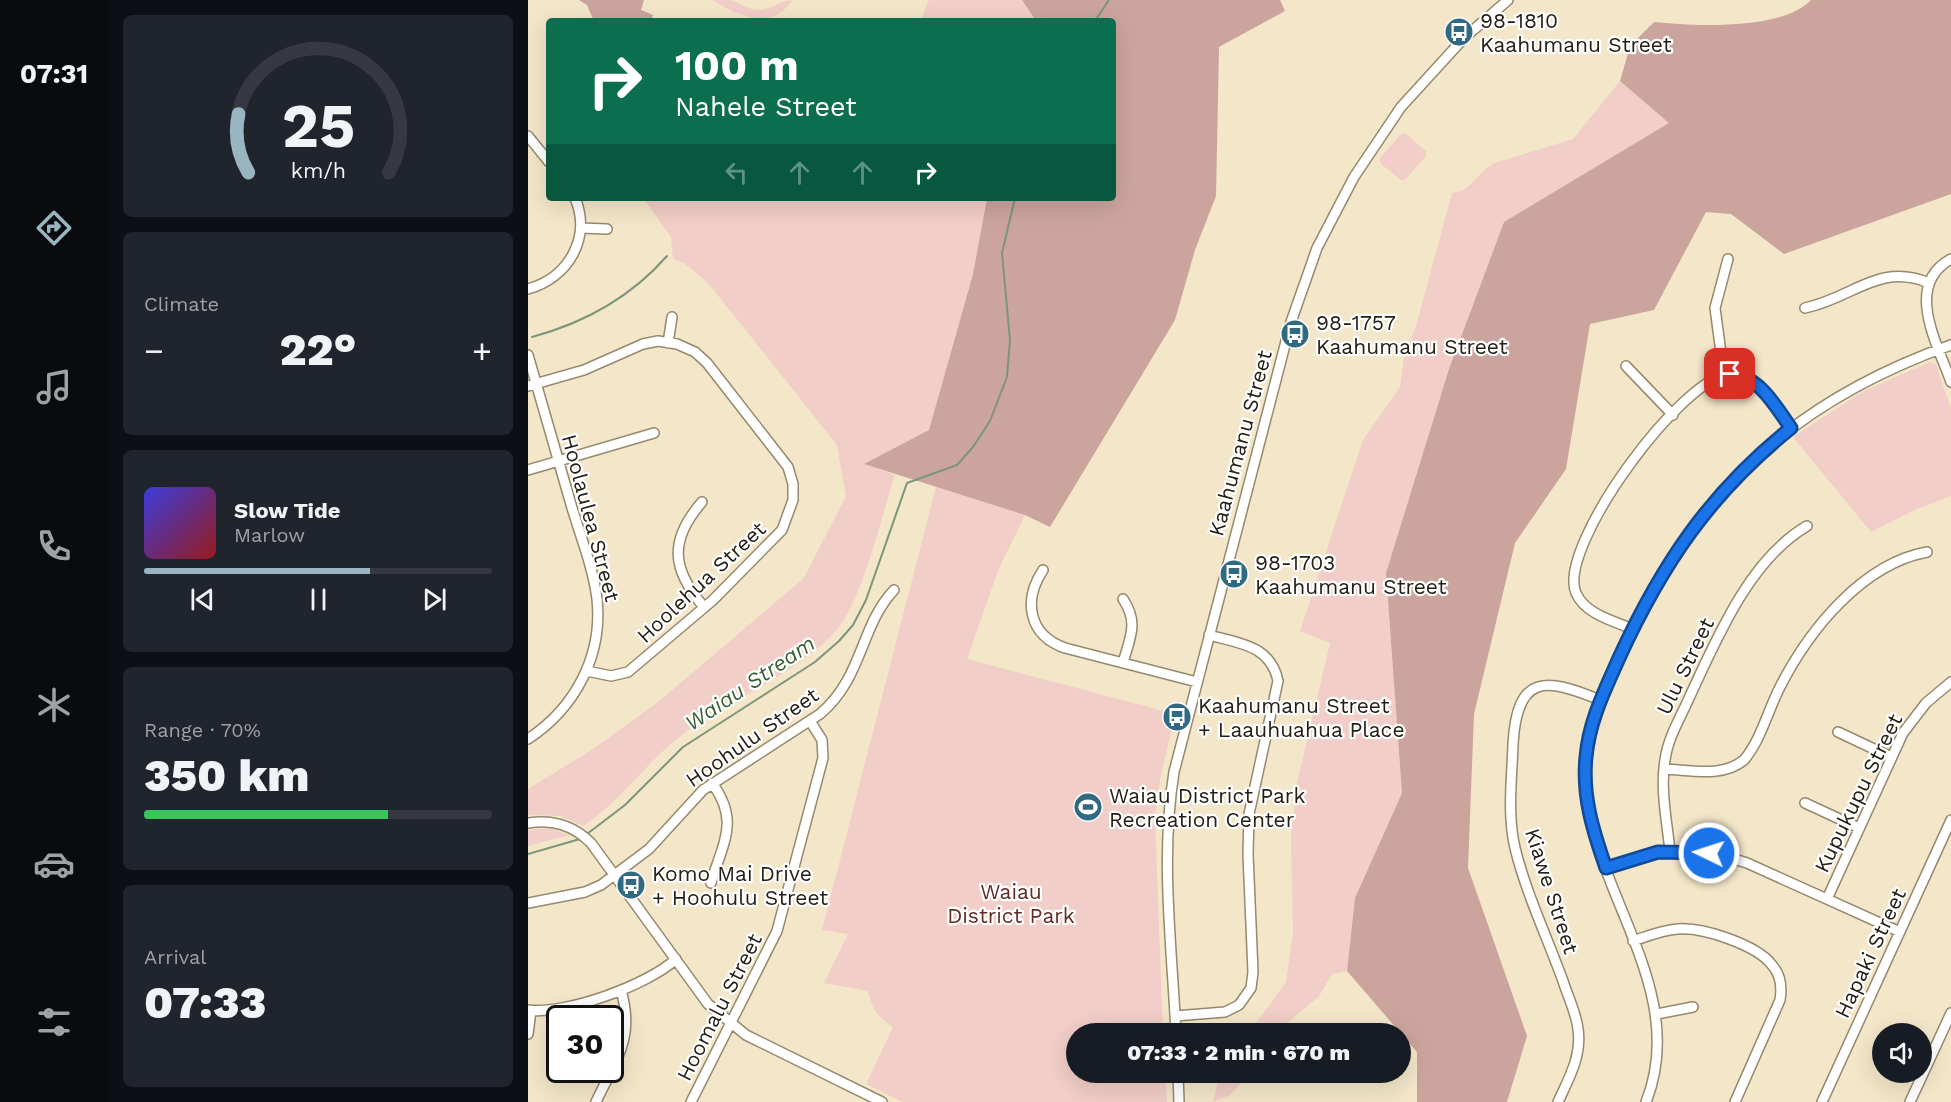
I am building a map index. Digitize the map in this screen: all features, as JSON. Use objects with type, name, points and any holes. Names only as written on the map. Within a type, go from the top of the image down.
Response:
[{"type":"street","name":"Kaahumanu Street","points":[[1175,1023],[1168,821],[1174,772],[1291,322],[1308,271],[1357,171],[1401,107],[1464,38],[1508,0]]},
{"type":"street","points":[[528,136],[546,158]]},
{"type":"street","points":[[528,289],[548,281],[567,264],[577,247],[581,228],[576,201]]},
{"type":"street","points":[[581,228],[607,229]]},
{"type":"street","points":[[1724,375],[1715,308],[1728,259]]},
{"type":"street","points":[[1951,259],[1938,269],[1929,283],[1926,309],[1951,382]]},
{"type":"street","points":[[1805,308],[1822,305],[1894,275],[1908,275],[1929,283]]},
{"type":"street","points":[[668,343],[672,316]]},
{"type":"street","name":"Hoolehua Street","points":[[532,385],[584,370],[643,344],[668,343],[686,347],[707,363],[781,454],[793,484],[792,508],[782,530],[704,607],[628,672],[611,676],[587,671]]},
{"type":"street","points":[[1646,1102],[1659,1053],[1657,1014],[1589,814],[1585,779],[1588,738],[1600,700],[1657,581],[1698,519],[1735,477],[1791,428],[1862,382],[1951,345]]},
{"type":"street","name":"Hoolaulea Street","points":[[528,356],[532,385],[558,461],[597,597],[596,635],[587,671],[561,713],[528,739]]},
{"type":"street","points":[[1626,366],[1673,415]]},
{"type":"street","points":[[1633,629],[1595,612],[1583,603],[1574,588],[1574,569],[1593,524],[1614,488],[1640,451],[1706,382],[1724,375],[1742,376],[1757,384],[1791,428]]},
{"type":"street","points":[[528,470],[654,433]]},
{"type":"street","points":[[702,502],[682,528],[678,552],[683,579],[704,607]]},
{"type":"street","name":"Ulu Street","points":[[1670,851],[1665,769],[1671,738],[1713,646],[1735,607],[1790,536],[1807,526]]},
{"type":"street","points":[[1665,769],[1719,771],[1731,769],[1744,760],[1792,664],[1816,630],[1842,602],[1878,573],[1908,556],[1927,552]]},
{"type":"street","points":[[1043,570],[1034,583],[1030,604],[1033,620],[1040,632],[1057,645],[1197,682]]},
{"type":"street","name":"Hoohulu Street","points":[[528,903],[585,892],[615,875],[649,849],[695,797],[712,783],[827,709],[844,689],[883,601],[894,590]]},
{"type":"street","points":[[1123,599],[1131,613],[1133,623],[1123,663]]},
{"type":"street","points":[[1175,1016],[1217,1014],[1233,1009],[1245,999],[1253,978],[1248,854],[1249,814],[1278,681],[1272,662],[1261,651],[1209,635]]},
{"type":"street","name":"Kupukupu Street","points":[[1827,899],[1891,757],[1916,714],[1951,682]]},
{"type":"street","name":"Kiawe Street","points":[[1558,1102],[1576,1060],[1578,1028],[1521,868],[1513,836],[1510,814],[1515,717],[1524,698],[1533,689],[1544,685],[1562,685],[1600,700]]},
{"type":"street","name":"Hoomalu Street","points":[[691,1102],[772,945],[823,758],[822,740],[810,721]]},
{"type":"street","points":[[1838,732],[1891,757]]},
{"type":"street","points":[[711,883],[729,822],[725,802],[712,783]]},
{"type":"street","points":[[1805,803],[1859,828]]},
{"type":"street","name":"Hapaki Street","points":[[1822,1102],[1951,820]]},
{"type":"street","points":[[528,822],[549,821],[574,830],[591,843],[708,1004],[730,1024],[746,1035],[882,1102]]},
{"type":"street","points":[[1606,868],[1646,854],[1670,851],[1697,851],[1735,859],[1900,932]]},
{"type":"street","points":[[1633,941],[1667,930],[1686,928],[1707,931],[1756,952],[1776,970],[1780,982],[1780,1000],[1735,1102]]},
{"type":"street","points":[[528,1034],[530,1010],[566,1007],[621,990],[646,981],[676,959]]},
{"type":"street","points":[[596,1102],[627,1032],[627,1017],[621,990]]},
{"type":"street","points":[[1657,1014],[1693,1007]]},
{"type":"street","points":[[1910,1102],[1951,1013]]},
{"type":"street","points":[[1178,1083],[1179,1102]]},
{"type":"green space","points":[[712,0],[731,0],[758,10],[793,0],[775,16],[754,18],[733,11]]},
{"type":"green space","points":[[929,0],[1022,0],[1034,18],[921,18]]},
{"type":"green space","points":[[1620,81],[1670,123],[1504,222],[1449,369],[1386,573],[1402,793],[1355,898],[1347,971],[1332,974],[1319,996],[1288,1023],[1256,1023],[1286,982],[1293,933],[1291,836],[1297,783],[1330,643],[1300,631],[1363,440],[1400,387],[1404,357],[1416,326],[1452,193],[1466,188],[1495,163],[1573,139]]},
{"type":"green space","points":[[1405,133],[1426,151],[1426,156],[1405,180],[1401,180],[1380,163],[1380,158],[1401,134]]},
{"type":"green space","points":[[645,201],[986,201],[973,274],[929,430],[865,464],[895,475],[864,576],[838,628],[824,643],[788,670],[687,731],[660,754],[611,804],[583,826],[561,816],[528,815],[528,789],[590,751],[657,703],[804,578],[846,496],[837,445],[708,283],[684,263],[673,259],[671,237]]},
{"type":"green space","points":[[1930,362],[1936,365],[1951,409],[1951,496],[1917,509],[1871,532],[1793,437],[1862,392]]},
{"type":"green space","name":"Waiau District Park","points":[[936,487],[1025,515],[999,568],[967,659],[1175,714],[1160,780],[1155,818],[1163,1023],[1066,1023],[1066,1083],[1166,1083],[1167,1102],[902,1102],[866,1084],[893,1027],[876,1012],[868,991],[824,983],[848,934],[822,930]]},
{"type":"green space","points":[[549,828],[569,835],[528,846],[528,830]]},
{"type":"green space","points":[[1218,1083],[1241,1083],[1230,1095],[1213,1102]]},
{"type":"shaded area","points":[[579,0],[644,0],[641,10],[653,15],[652,18],[593,18],[587,5]]},
{"type":"shaded area","points":[[1022,0],[1280,0],[1285,11],[1219,47],[1216,196],[1195,250],[1175,320],[1050,527],[1025,515],[864,464],[929,430],[973,274],[986,201],[1116,201],[1116,18],[1034,18]]},
{"type":"shaded area","points":[[1811,0],[1951,0],[1951,194],[1784,254],[1731,214],[1706,212],[1654,310],[1590,324],[1566,469],[1515,543],[1474,714],[1468,868],[1527,1036],[1507,1102],[1417,1102],[1417,1052],[1411,1045],[1411,1023],[1392,1023],[1347,971],[1355,898],[1402,793],[1386,573],[1449,369],[1504,222],[1669,123],[1620,81],[1630,46],[1654,22],[1691,25],[1736,24],[1759,22],[1798,10]]},
{"type":"waterway","name":"Waiau Stream","points":[[1097,18],[1109,0]]},
{"type":"waterway","name":"Waiau Stream","points":[[587,834],[625,805],[683,747],[815,662],[853,625],[866,600],[907,483],[957,465],[973,447],[990,421],[1007,377],[1010,340],[1002,253],[1014,201]]},
{"type":"waterway","points":[[532,337],[570,324],[606,307],[638,284],[667,256]]},
{"type":"waterway","name":"Waiau Stream","points":[[528,854],[580,839]]},
{"type":"place","name":"98-1810 Kaahumanu Street","points":[[1459,32]]},
{"type":"place","name":"98-1757 Kaahumanu Street","points":[[1295,334]]},
{"type":"place","name":"98-1703 Kaahumanu Street","points":[[1234,574]]},
{"type":"place","name":"Kaahumanu Street + Laauhuahua Place","points":[[1177,717]]},
{"type":"place","name":"Waiau District Park Recreation Center","points":[[1088,807]]},
{"type":"place","name":"Komo Mai Drive + Hoohulu Street","points":[[631,885]]},
{"type":"route","points":[[1709,853],[1658,852],[1632,858],[1606,868],[1589,814],[1585,768],[1588,738],[1600,700],[1657,581],[1698,519],[1718,496],[1755,458],[1791,428],[1757,384],[1742,376],[1730,374]]}]
